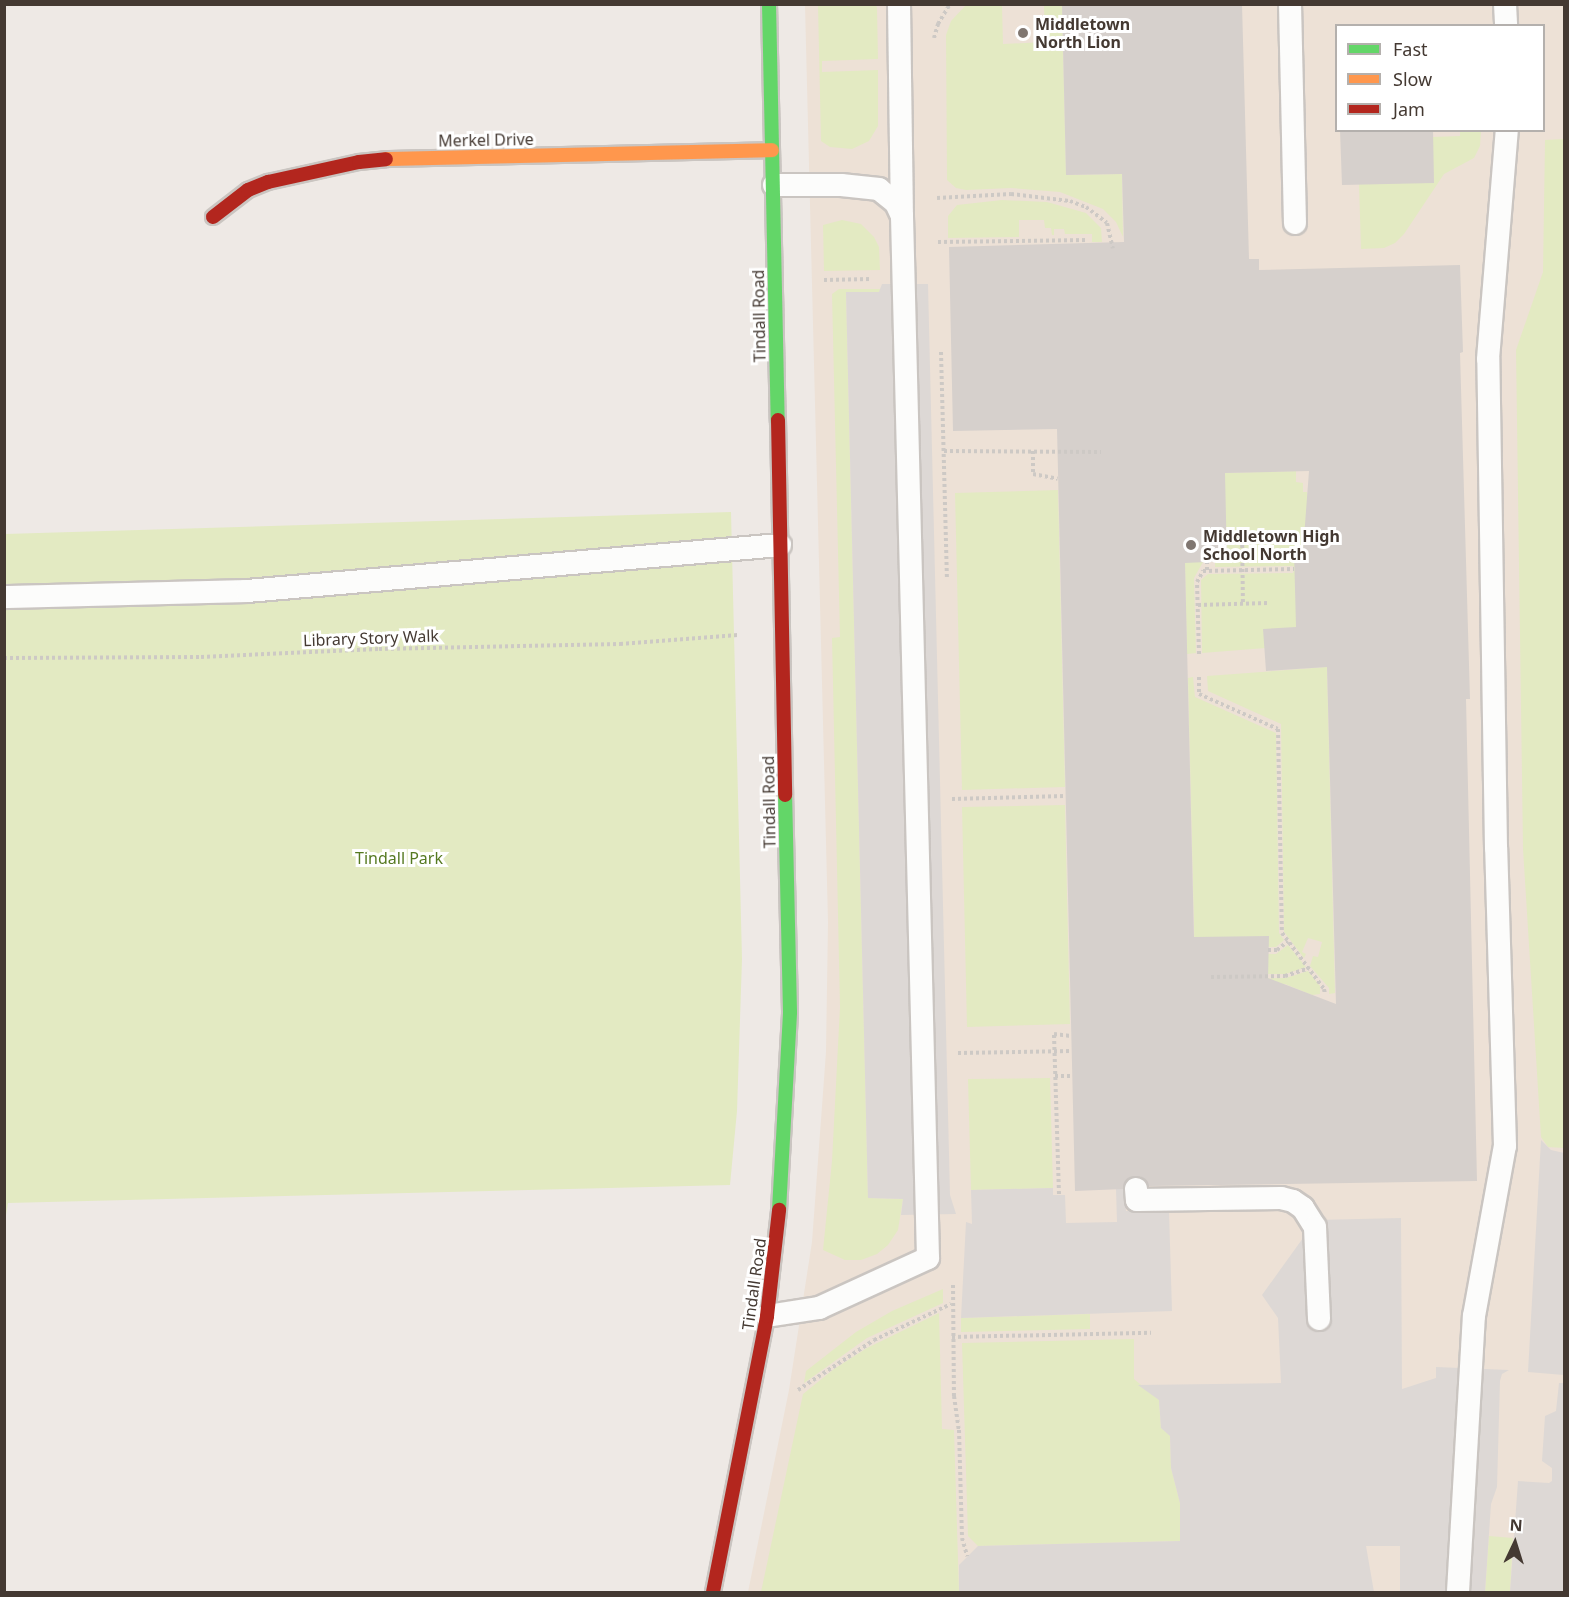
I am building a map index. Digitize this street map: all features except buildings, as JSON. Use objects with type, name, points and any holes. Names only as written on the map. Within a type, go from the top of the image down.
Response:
[{"type":"street","name":"Tindall Road","points":[[713,1593],[767,1316],[776,1252],[786,1127],[790,1012],[769,4]]},
{"type":"street","name":"Merkel Drive","points":[[213,217],[248,190],[268,182],[359,162],[398,158],[772,150]]},
{"type":"lane","points":[[767,1316],[819,1308],[928,1258],[902,216],[899,4]]},
{"type":"lane","points":[[1290,4],[1295,223]]},
{"type":"lane","points":[[1505,4],[1506,24]]},
{"type":"lane","points":[[1458,1593],[1474,1316],[1504,1146],[1496,848],[1488,359],[1507,132]]},
{"type":"lane","points":[[774,185],[842,185],[879,189],[897,203],[902,216]]},
{"type":"lane","points":[[4,597],[247,591],[780,545]]},
{"type":"lane","points":[[1136,1189],[1137,1200],[1281,1198],[1293,1201],[1303,1208],[1315,1227],[1319,1319]]},
{"type":"path","points":[[937,198],[1011,194],[1070,201],[1086,207],[1107,223],[1113,248]]},
{"type":"path","points":[[938,242],[1088,240]]},
{"type":"path","points":[[824,280],[881,279]]},
{"type":"path","points":[[944,451],[1101,452]]},
{"type":"path","points":[[1033,451],[1033,474],[1058,479]]},
{"type":"path","points":[[1242,527],[1243,604]]},
{"type":"path","points":[[1207,561],[1208,571]]},
{"type":"path","points":[[1199,654],[1197,582],[1203,571],[1294,569]]},
{"type":"path","points":[[1198,605],[1268,603]]},
{"type":"path","name":"Library Story Walk","points":[[4,658],[201,657],[379,649],[620,644],[738,635]]},
{"type":"path","points":[[1199,677],[1199,694],[1278,729],[1282,933],[1324,988],[1325,994]]},
{"type":"path","points":[[952,799],[1065,796]]},
{"type":"path","points":[[1268,950],[1277,950],[1288,941]]},
{"type":"path","points":[[1211,976],[1286,976],[1309,968]]},
{"type":"path","points":[[1059,1194],[1054,1034],[1071,1036]]},
{"type":"path","points":[[958,1053],[1071,1051]]},
{"type":"path","points":[[1055,1076],[1072,1076]]},
{"type":"path","points":[[953,1285],[954,1396],[959,1430],[962,1538],[967,1556]]},
{"type":"path","points":[[798,1390],[874,1340],[952,1304]]},
{"type":"path","points":[[952,1337],[1151,1333]]},
{"type":"shaded area","name":"Middletown High School North","points":[[805,5],[1564,5],[1564,1592],[748,1592],[789,1390],[812,1242],[826,1052],[828,922]]},
{"type":"shaded area","points":[[882,284],[928,284],[950,1195],[956,1214],[901,1215],[903,1199],[868,1198],[846,292],[879,292]]},
{"type":"shaded area","points":[[1541,1140],[1551,1150],[1564,1153],[1564,1375],[1528,1372]]},
{"type":"shaded area","points":[[1053,1188],[1053,1195],[1065,1195],[1066,1223],[1117,1222],[1116,1189],[1125,1189],[1126,1211],[1169,1211],[1172,1311],[961,1318],[966,1222],[972,1224],[971,1190]]},
{"type":"shaded area","points":[[1401,1218],[1402,1389],[1436,1378],[1436,1367],[1509,1370],[1502,1374],[1500,1381],[1497,1487],[1491,1504],[1485,1592],[1400,1592],[1400,1546],[1366,1546],[1374,1592],[959,1592],[959,1565],[978,1546],[1180,1541],[1180,1503],[1171,1468],[1170,1436],[1161,1428],[1159,1400],[1138,1385],[1281,1383],[1278,1318],[1262,1295],[1316,1220]]},
{"type":"shaded area","points":[[1559,1383],[1564,1383],[1564,1592],[1510,1592],[1518,1481],[1549,1483],[1552,1481],[1552,1468],[1542,1461],[1545,1416],[1556,1411]]},
{"type":"green space","points":[[818,5],[876,5],[877,8],[878,59],[822,61],[822,72],[878,70],[878,126],[869,141],[852,149],[830,147],[821,141]]},
{"type":"green space","points":[[966,5],[1015,5],[1002,6],[1003,44],[1045,42],[1044,6],[1030,5],[1092,5],[1062,6],[1066,175],[1122,174],[1123,237],[1116,222],[1103,209],[1060,192],[1011,188],[966,190],[956,188],[947,180],[946,35],[951,21]]},
{"type":"green space","points":[[1460,132],[1481,132],[1480,146],[1474,158],[1444,174],[1404,234],[1395,243],[1384,248],[1361,249],[1359,184],[1433,137],[1460,136]]},
{"type":"green space","points":[[1564,139],[1564,1148],[1548,1147],[1541,1137],[1523,849],[1516,350],[1543,272],[1545,140]]},
{"type":"green space","points":[[1002,200],[1047,202],[1086,213],[1101,228],[1102,242],[1092,242],[1092,234],[1065,234],[1064,229],[1054,229],[1054,235],[1052,235],[1051,228],[1045,228],[1044,220],[1019,220],[1019,237],[948,238],[948,216],[957,205]]},
{"type":"green space","points":[[842,220],[861,224],[874,237],[879,247],[880,270],[824,271],[823,225]]},
{"type":"green space","points":[[839,289],[881,289],[879,292],[846,293],[868,1198],[903,1199],[898,1230],[888,1245],[877,1254],[861,1260],[845,1260],[823,1250],[832,1161],[840,1007],[832,638],[840,637],[832,294]]},
{"type":"green space","points":[[1296,471],[1296,482],[1303,483],[1303,492],[1307,492],[1329,643],[1202,653],[1201,580],[1208,574],[1293,573],[1294,569],[1293,566],[1215,567],[1215,561],[1203,562],[1194,578],[1196,653],[1187,654],[1183,474]]},
{"type":"green space","points":[[1058,490],[1065,787],[962,790],[955,493]]},
{"type":"green space","name":"Tindall Park","points":[[731,512],[742,959],[737,1111],[730,1185],[8,1203],[5,1221],[5,534]]},
{"type":"green space","points":[[1327,667],[1335,993],[1329,994],[1329,988],[1310,966],[1313,956],[1318,957],[1322,942],[1308,938],[1302,952],[1306,954],[1304,958],[1284,932],[1281,724],[1208,691],[1207,676]]},
{"type":"green space","points":[[1193,677],[1195,697],[1276,733],[1279,933],[1284,940],[1276,947],[1268,947],[1267,954],[1276,954],[1288,945],[1306,967],[1286,974],[1218,974],[1195,969],[1188,678]]},
{"type":"green space","points":[[1065,805],[1070,1024],[967,1027],[962,807]]},
{"type":"green space","points":[[1308,971],[1320,986],[1320,994],[1312,995],[1285,984],[1228,986],[1218,979],[1286,978]]},
{"type":"green space","points":[[1050,1078],[1053,1188],[971,1190],[968,1079]]},
{"type":"green space","points":[[943,1289],[943,1303],[867,1338],[804,1383],[806,1371],[856,1332],[892,1311]]},
{"type":"green space","points":[[939,1313],[942,1429],[954,1430],[959,1592],[761,1592],[803,1394],[834,1369],[867,1348]]},
{"type":"green space","points":[[1090,1314],[1090,1329],[961,1332],[961,1318]]},
{"type":"green space","points":[[1134,1339],[1134,1379],[1159,1400],[1161,1428],[1170,1435],[1171,1468],[1180,1503],[1180,1541],[978,1546],[968,1536],[962,1343]]},
{"type":"green space","points":[[1489,1536],[1513,1538],[1510,1592],[1485,1592]]},
{"type":"traffic: fast","points":[[769,4],[778,420]]},
{"type":"traffic: fast","points":[[779,1210],[790,1012],[785,795]]},
{"type":"traffic: slow","points":[[386,159],[772,150]]},
{"type":"traffic: jam","points":[[213,217],[248,190],[268,182],[359,162],[386,159]]},
{"type":"traffic: jam","points":[[778,420],[785,795]]},
{"type":"traffic: jam","points":[[713,1592],[767,1316],[779,1210]]},
{"type":"place","name":"Middletown North Lion","points":[[1023,33]]},
{"type":"place","name":"Middletown High School North","points":[[1191,545]]}]
